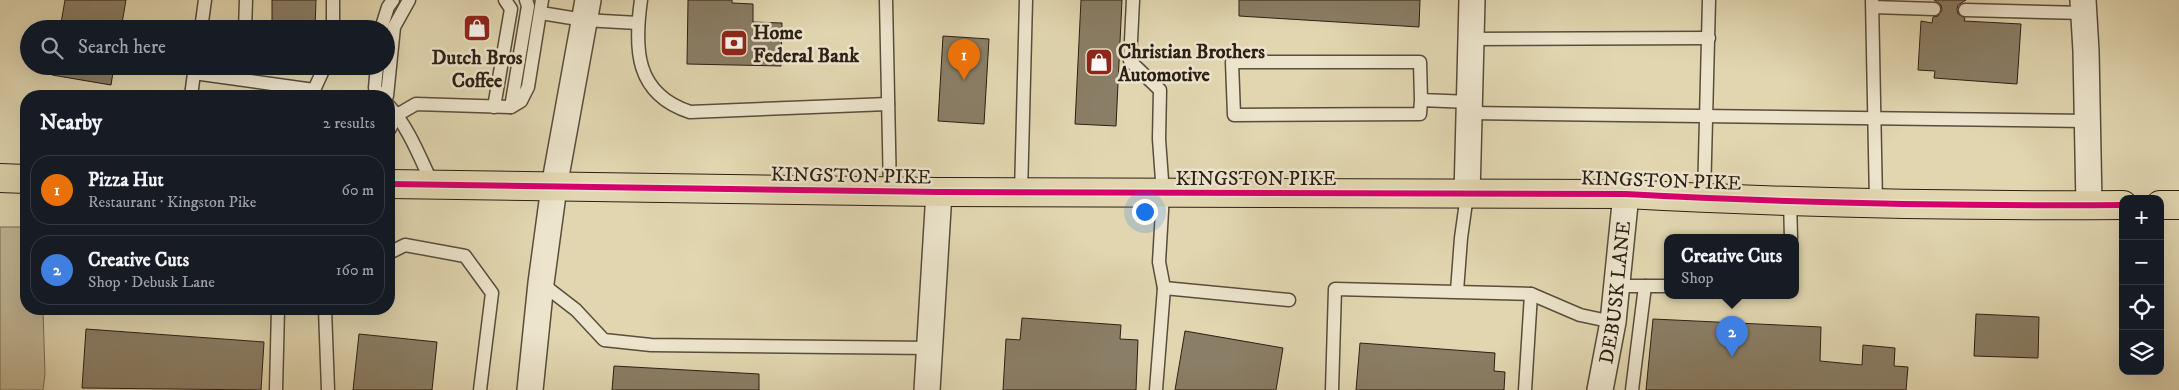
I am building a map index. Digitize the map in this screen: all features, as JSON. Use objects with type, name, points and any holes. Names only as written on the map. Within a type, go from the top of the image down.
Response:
[{"type":"main road","points":[[0,178],[20,178]]},
{"type":"main road","name":"KINGSTON PIKE","points":[[395,184],[890,192],[1626,194],[1704,198],[1876,202],[2119,205]]},
{"type":"main road","points":[[2164,205],[2179,204]]},
{"type":"street","points":[[1467,195],[1472,0]]},
{"type":"street","points":[[2084,7],[2088,205]]},
{"type":"street","points":[[530,390],[541,282],[554,187],[586,10]]},
{"type":"street","points":[[927,390],[939,192]]},
{"type":"street","name":"DEBUSK LANE","points":[[1600,390],[1613,322],[1626,194]]},
{"type":"lane","points":[[202,20],[205,0]]},
{"type":"lane","points":[[245,20],[246,0]]},
{"type":"lane","points":[[333,0],[333,20]]},
{"type":"lane","points":[[384,20],[388,7],[393,0]]},
{"type":"lane","points":[[395,25],[409,0]]},
{"type":"lane","points":[[494,107],[510,9],[505,0]]},
{"type":"lane","points":[[511,107],[528,6],[526,0]]},
{"type":"lane","points":[[395,109],[416,104],[511,107],[521,101],[528,87],[542,0]]},
{"type":"lane","points":[[641,0],[638,23],[639,56],[646,78],[662,98],[675,107],[690,112],[888,104]]},
{"type":"lane","points":[[886,0],[890,192]]},
{"type":"lane","points":[[1021,193],[1026,0]]},
{"type":"lane","points":[[1133,0],[1130,61],[1160,90],[1159,139],[1163,194],[1159,262],[1164,288],[1156,390]]},
{"type":"lane","points":[[1704,198],[1709,0]]},
{"type":"lane","points":[[1876,202],[1876,119],[1872,4],[1934,9]]},
{"type":"lane","points":[[1965,10],[2084,7]]},
{"type":"lane","points":[[541,13],[586,10],[638,23]]},
{"type":"lane","points":[[1471,39],[1709,38]]},
{"type":"lane","points":[[1232,62],[1420,62],[1421,100],[1420,114],[1234,115],[1232,62]]},
{"type":"lane","points":[[192,90],[193,75]]},
{"type":"lane","points":[[221,75],[298,90]]},
{"type":"lane","points":[[243,75],[243,80]]},
{"type":"lane","points":[[315,90],[321,75]]},
{"type":"lane","points":[[376,75],[376,90]]},
{"type":"lane","points":[[388,90],[389,75]]},
{"type":"lane","points":[[1421,100],[1470,108],[1707,116],[2086,121]]},
{"type":"lane","points":[[395,113],[412,139],[433,185]]},
{"type":"lane","points":[[1457,291],[1461,238],[1467,195]]},
{"type":"lane","points":[[1790,200],[1791,234]]},
{"type":"lane","points":[[395,250],[405,245],[465,256],[492,293],[480,390]]},
{"type":"lane","points":[[541,282],[576,310],[604,340],[651,345],[931,348]]},
{"type":"lane","points":[[1617,286],[1664,286]]},
{"type":"lane","points":[[1632,390],[1645,286]]},
{"type":"lane","points":[[1164,288],[1289,300]]},
{"type":"lane","points":[[1332,390],[1335,289],[1531,294],[1580,315],[1613,322]]},
{"type":"lane","points":[[1525,390],[1531,294]]},
{"type":"lane","points":[[276,390],[278,315]]},
{"type":"lane","points":[[325,315],[328,390]]},
{"type":"shaded area","points":[[0,227],[20,227],[20,315],[43,315],[45,374],[43,390],[0,390]]},
{"type":"building","points":[[65,0],[126,0],[123,20],[62,20]]},
{"type":"building","points":[[272,0],[316,0],[315,20],[272,20]]},
{"type":"building","name":"Home Federal Bank","points":[[688,0],[732,0],[732,3],[753,4],[753,22],[782,23],[781,66],[687,64]]},
{"type":"building","name":"Christian Brothers Automotive","points":[[1081,0],[1122,0],[1116,126],[1075,124]]},
{"type":"building","points":[[1239,0],[1420,0],[1419,27],[1239,16]]},
{"type":"building","points":[[1934,0],[1966,0],[1958,5],[1957,9],[1958,14],[1965,18],[1964,21],[2021,24],[2017,84],[1934,78],[1935,71],[1918,70],[1921,21],[1932,23],[1933,17],[1938,16],[1942,10],[1941,5]]},
{"type":"building","points":[[943,36],[989,39],[984,124],[938,121]]},
{"type":"building","points":[[52,75],[113,75],[111,85]]},
{"type":"building","points":[[1976,314],[2039,317],[2038,358],[1974,356]]},
{"type":"building","points":[[1022,318],[1121,325],[1120,339],[1138,340],[1136,390],[1003,390],[1006,339],[1020,340]]},
{"type":"building","points":[[1653,319],[1821,327],[1820,361],[1862,365],[1863,345],[1895,348],[1894,366],[1908,367],[1906,390],[1646,390]]},
{"type":"building","points":[[86,329],[264,342],[261,390],[82,388]]},
{"type":"building","points":[[1185,331],[1283,348],[1276,390],[1175,390]]},
{"type":"building","points":[[359,334],[437,342],[432,390],[353,390]]},
{"type":"building","points":[[1360,343],[1495,353],[1494,371],[1505,372],[1504,390],[1356,390]]},
{"type":"building","points":[[614,366],[759,374],[759,390],[612,390]]},
{"type":"cycle path","points":[[395,184],[939,192],[1626,194],[1750,200],[1875,203],[2119,205]]},
{"type":"place","name":"Dutch Bros Coffee","points":[[477,28]]},
{"type":"place","name":"Home Federal Bank","points":[[734,43]]},
{"type":"place","name":"Christian Brothers Automotive","points":[[1099,62]]},
{"type":"place","name":"Pizza Hut","points":[[964,80]]},
{"type":"place","name":"Creative Cuts","points":[[1732,357]]}]
